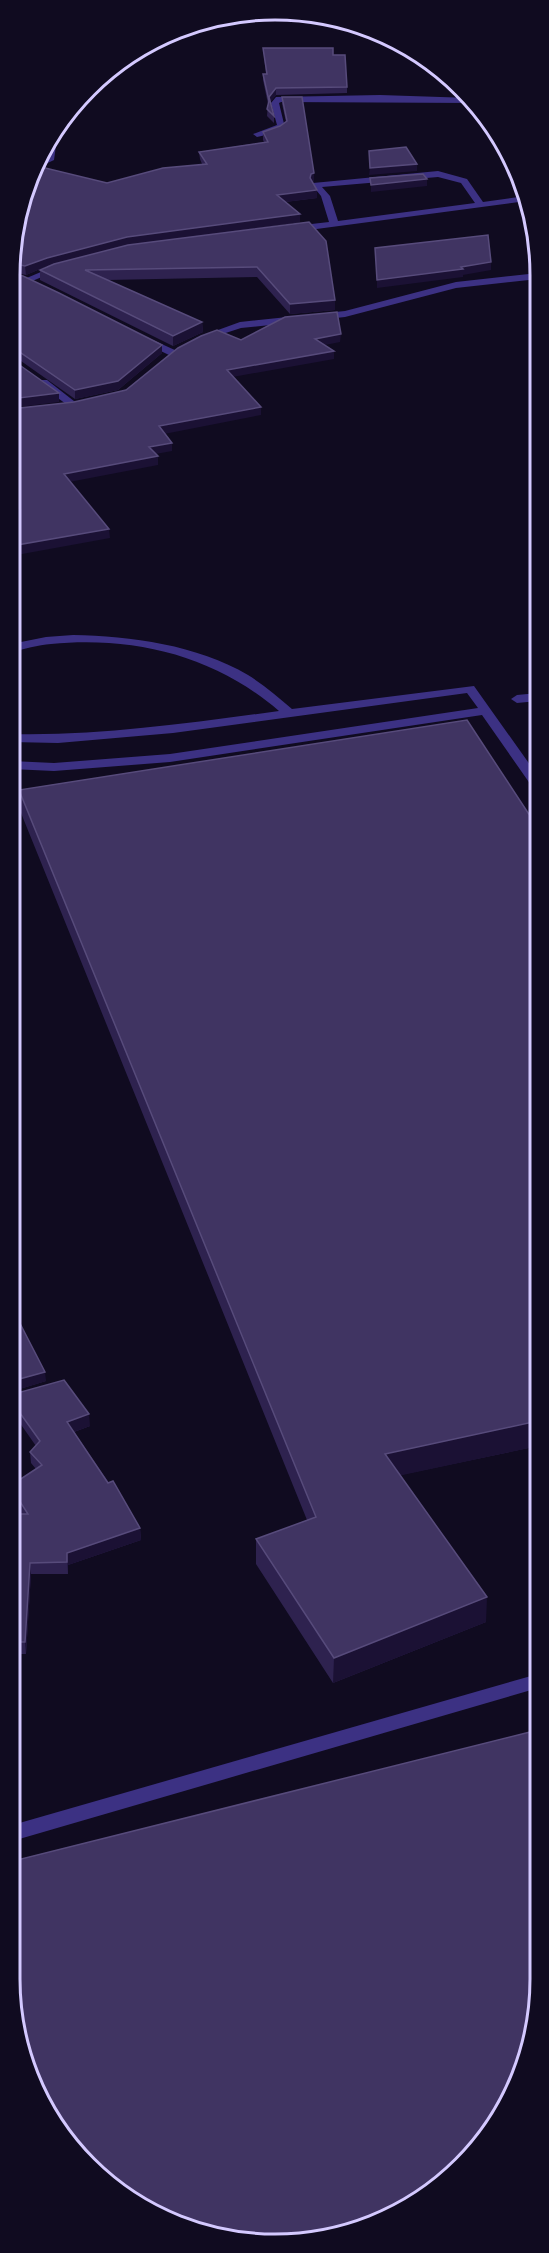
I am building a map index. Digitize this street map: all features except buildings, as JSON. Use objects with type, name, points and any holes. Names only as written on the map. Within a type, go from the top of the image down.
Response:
[{"type":"street","points":[[256,134],[276,130],[282,126],[275,103],[279,99],[380,98],[461,101]]},
{"type":"street","points":[[334,223],[325,196],[316,185],[438,174],[464,181],[481,205]]},
{"type":"street","points":[[289,230],[518,200]]},
{"type":"street","points":[[28,281],[70,265]]},
{"type":"street","points":[[136,335],[177,352],[217,332],[240,325],[345,314],[456,285],[530,277]]},
{"type":"street","points":[[38,379],[79,404],[60,407]]},
{"type":"street","points":[[20,646],[50,640],[94,638],[139,643],[227,669],[260,688],[290,714]]},
{"type":"street","points":[[20,738],[58,739],[162,730],[470,689],[530,774]]},
{"type":"street","points":[[517,699],[530,698]]},
{"type":"street","points":[[20,765],[54,767],[170,758],[485,711]]},
{"type":"street","points":[[20,1831],[530,1683]]}]
